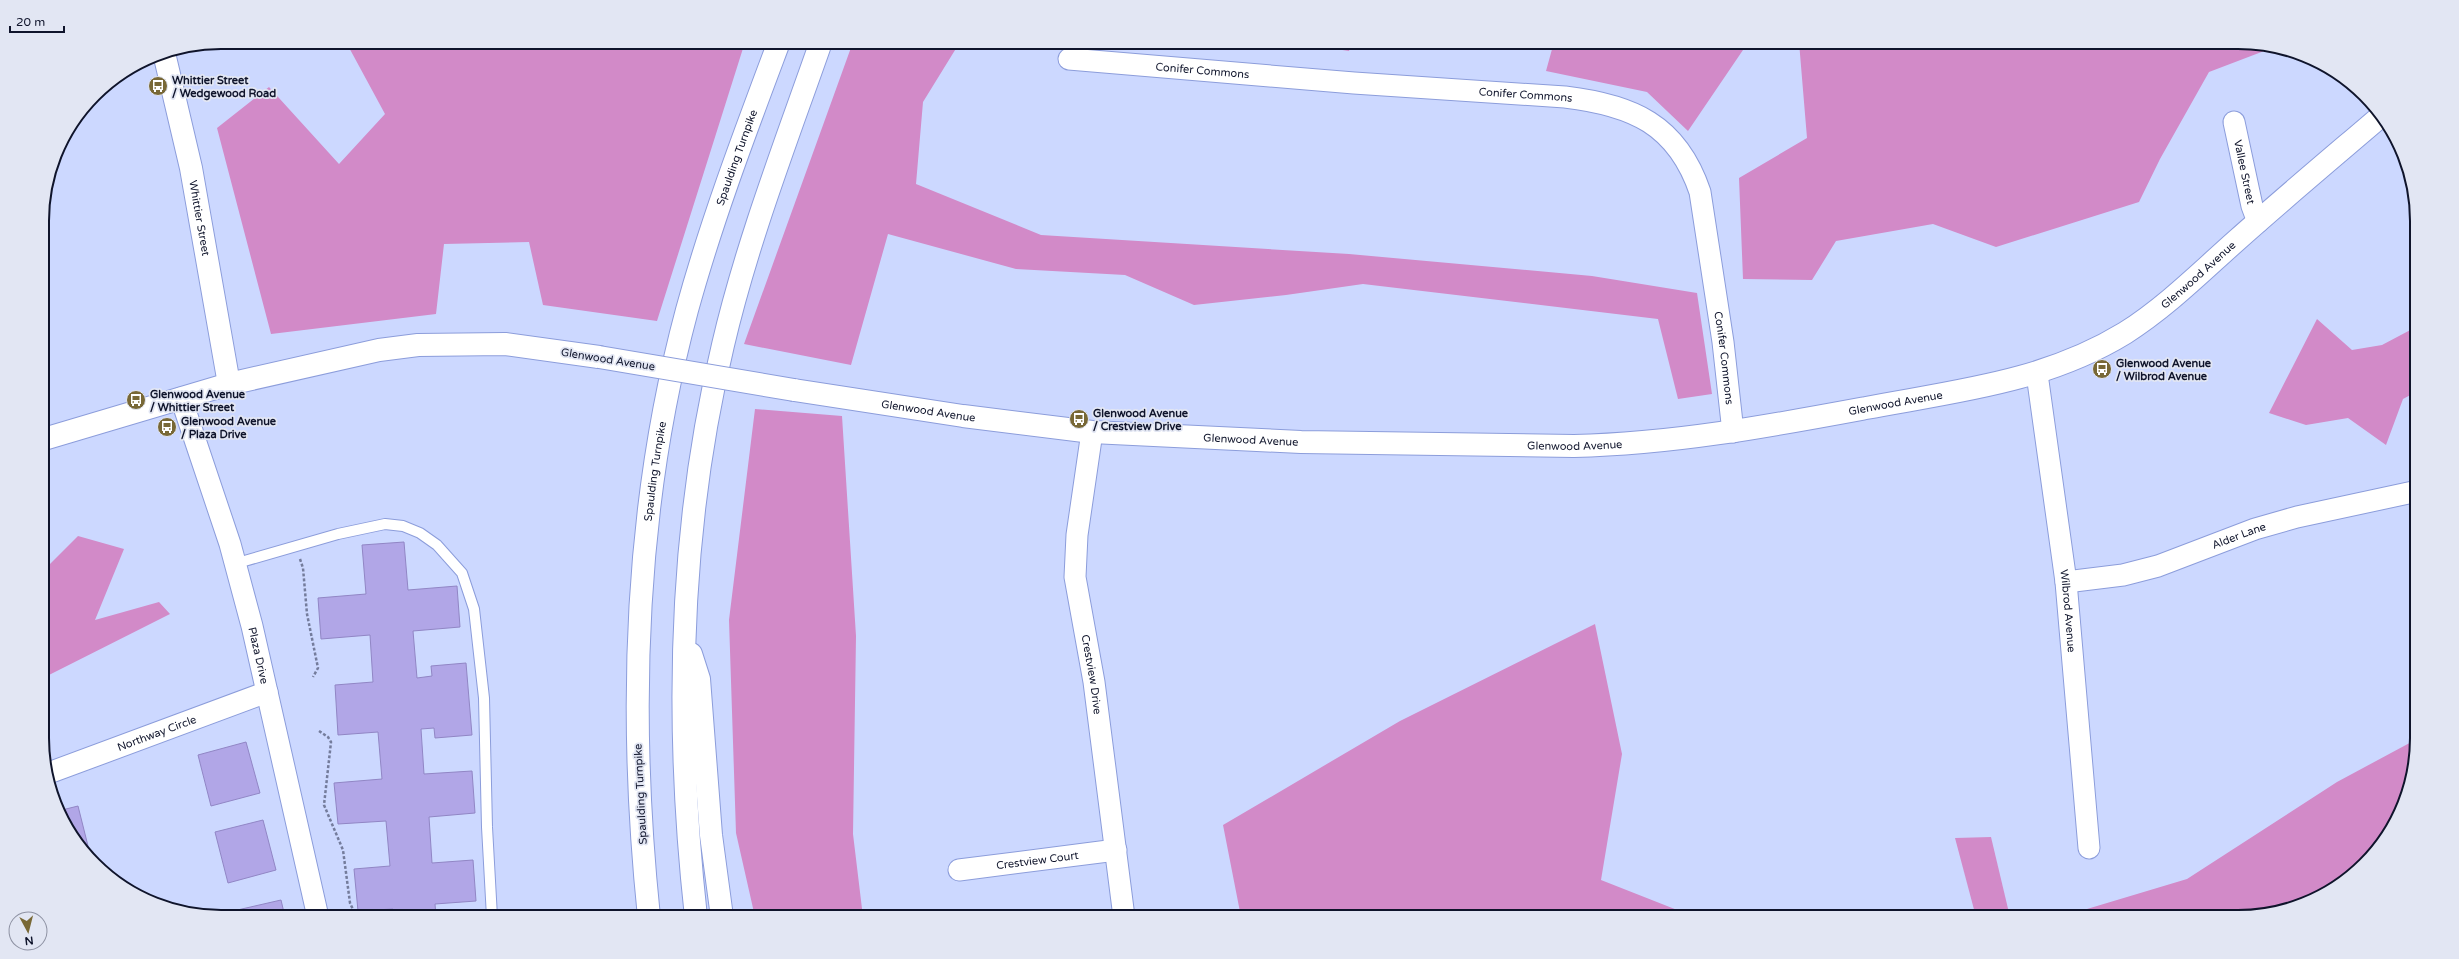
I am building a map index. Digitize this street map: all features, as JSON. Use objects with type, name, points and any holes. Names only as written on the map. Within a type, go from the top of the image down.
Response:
[{"type":"main road","name":"Spaulding Turnpike","points":[[648,910],[639,803],[638,667],[647,537],[656,472],[666,408],[689,304],[726,186],[776,49]]},
{"type":"main road","points":[[695,910],[686,790],[684,630],[691,527],[698,478],[722,346],[753,237],[819,49]]},
{"type":"main road","name":"Whittier Street","points":[[165,58],[191,168],[228,384]]},
{"type":"main road","name":"Glenwood Avenue","points":[[49,438],[228,384],[337,358],[418,345],[505,344],[599,357],[794,390],[963,416],[1092,432],[1301,442],[1574,446],[1626,445],[1733,432],[1975,388],[2037,374],[2082,357],[2127,332],[2171,299],[2377,120]]},
{"type":"main road","points":[[684,630],[699,679],[711,835],[721,910]]},
{"type":"street","name":"Conifer Commons","points":[[1069,59],[1354,83],[1565,97],[1597,101],[1620,107],[1639,115],[1671,140],[1684,155],[1700,192],[1722,335],[1733,432]]},
{"type":"street","name":"Vallee Street","points":[[2234,122],[2252,206],[2258,222]]},
{"type":"street","name":"Wilbrod Avenue","points":[[2037,374],[2066,582],[2089,848]]},
{"type":"street","name":"Plaza Drive","points":[[181,398],[222,518],[252,626],[316,910]]},
{"type":"street","name":"Crestview Drive","points":[[1092,432],[1077,535],[1075,577],[1094,682],[1123,910]]},
{"type":"street","name":"Alder Lane","points":[[2066,582],[2123,575],[2158,566],[2255,529],[2297,517],[2410,493]]},
{"type":"street","name":"Northway Circle","points":[[52,772],[267,692]]},
{"type":"street","name":"Crestview Court","points":[[959,870],[1116,850]]},
{"type":"lane","points":[[234,564],[259,559],[338,534],[386,524],[403,526],[420,534],[437,545],[462,573],[474,609],[484,698],[486,827],[492,910]]},
{"type":"path","points":[[303,568],[307,614],[318,668],[313,677]]},
{"type":"path","points":[[319,731],[328,737],[331,742],[324,805],[343,850],[352,910]]},
{"type":"shaded area","points":[[350,49],[743,49],[657,321],[543,305],[529,242],[444,244],[436,314],[271,334],[217,128],[269,87],[339,164],[385,114]]},
{"type":"shaded area","points":[[850,49],[956,49],[923,102],[916,184],[1041,235],[1349,254],[1592,276],[1697,293],[1712,394],[1678,399],[1658,319],[1363,284],[1286,295],[1194,305],[1125,275],[1016,269],[888,234],[851,365],[744,344]]},
{"type":"shaded area","points":[[1336,49],[1350,49],[1349,51]]},
{"type":"shaded area","points":[[1552,49],[1748,49],[1743,50],[1688,131],[1647,92],[1546,71]]},
{"type":"shaded area","points":[[1800,49],[2249,49],[2265,51],[2209,72],[2160,159],[2139,202],[1996,247],[1933,224],[1836,241],[1812,280],[1743,279],[1739,178],[1807,138]]},
{"type":"shaded area","points":[[2317,319],[2352,350],[2382,345],[2410,330],[2410,395],[2403,399],[2386,445],[2348,418],[2306,425],[2269,413]]},
{"type":"shaded area","points":[[755,409],[842,416],[856,636],[853,834],[862,910],[753,910],[736,833],[729,620]]},
{"type":"shaded area","points":[[78,536],[124,549],[95,620],[159,602],[170,614],[49,675],[49,565]]},
{"type":"shaded area","points":[[1595,624],[1622,754],[1601,880],[1677,910],[1240,910],[1223,825],[1400,721]]},
{"type":"shaded area","points":[[2410,743],[2409,760],[2401,793],[2387,824],[2360,860],[2324,887],[2293,901],[2260,909],[2087,910],[2187,879],[2337,782]]},
{"type":"shaded area","points":[[1991,837],[2008,910],[1974,910],[1955,838]]},
{"type":"building","points":[[404,542],[408,590],[457,586],[460,627],[413,631],[417,678],[432,676],[431,666],[466,663],[472,735],[435,738],[434,728],[421,729],[424,774],[472,771],[475,813],[429,817],[432,863],[473,860],[476,901],[435,904],[435,910],[358,910],[354,869],[390,866],[386,821],[338,824],[334,783],[382,779],[378,732],[338,735],[335,685],[373,682],[370,635],[321,639],[318,598],[366,594],[362,545]]},
{"type":"building","points":[[246,742],[260,793],[211,806],[198,755]]},
{"type":"building","points":[[78,806],[88,847],[72,824],[65,809]]},
{"type":"building","points":[[263,820],[276,870],[228,883],[215,832]]},
{"type":"building","points":[[281,900],[283,910],[237,910]]},
{"type":"place","name":"Whittier Street / Wedgewood Road","points":[[158,86]]},
{"type":"place","name":"Glenwood Avenue / Wilbrod Avenue","points":[[2102,369]]},
{"type":"place","name":"Glenwood Avenue / Whittier Street","points":[[136,400]]},
{"type":"place","name":"Glenwood Avenue / Crestview Drive","points":[[1079,419]]},
{"type":"place","name":"Glenwood Avenue / Plaza Drive","points":[[167,427]]}]
